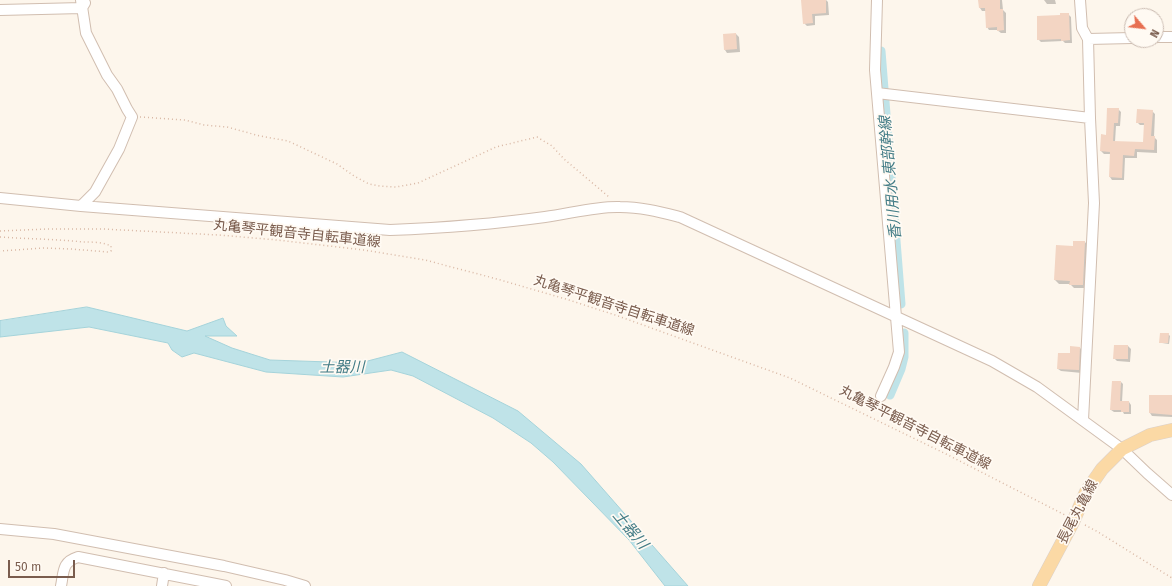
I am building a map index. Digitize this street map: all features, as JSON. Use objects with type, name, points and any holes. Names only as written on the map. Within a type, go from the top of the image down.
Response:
[{"type":"main road","name":"長尾丸亀線","points":[[1039,586],[1074,521],[1086,492],[1102,469],[1122,449],[1150,435],[1172,430]]},
{"type":"street","points":[[877,0],[877,93],[899,352],[881,396]]},
{"type":"street","points":[[1080,0],[1082,28],[1088,39],[1094,203],[1083,420]]},
{"type":"street","points":[[0,10],[83,3],[86,33],[107,74],[132,117],[119,149],[95,192],[81,206]]},
{"type":"street","points":[[1088,39],[1124,38]]},
{"type":"street","points":[[877,93],[1090,118]]},
{"type":"street","points":[[0,198],[81,206],[390,230],[436,228],[545,217],[620,206],[651,209],[680,217],[992,361],[1037,388],[1083,420],[1122,449],[1172,494]]},
{"type":"street","points":[[0,529],[54,534],[209,563],[306,586]]},
{"type":"street","points":[[61,586],[64,568],[71,559],[78,557],[226,586]]},
{"type":"street","points":[[162,586],[164,573]]},
{"type":"path","points":[[132,117],[185,120],[227,127],[260,136],[288,141],[337,164],[369,184],[388,186],[418,183],[496,147],[537,137],[552,146],[564,159],[620,206]]},
{"type":"path","name":"丸亀琴平観音寺自転車道線","points":[[0,231],[103,229],[219,235],[364,250],[425,260],[498,279],[569,300],[790,378],[946,454],[1098,532],[1172,578]]},
{"type":"path","points":[[0,237],[53,239],[109,244],[111,248],[108,252],[44,248],[0,251]]},
{"type":"water","name":"土器川","points":[[87,307],[187,331],[223,318],[226,326],[237,336],[205,336],[232,348],[270,360],[360,363],[402,352],[518,411],[581,464],[688,586],[665,586],[629,540],[553,462],[531,443],[493,418],[413,376],[391,370],[343,377],[266,372],[194,353],[182,357],[172,350],[168,343],[89,327],[0,337],[0,321]]},
{"type":"building","points":[[801,0],[826,0],[826,13],[812,14],[813,23],[803,24]]},
{"type":"building","points":[[978,0],[1000,0],[1000,9],[1003,9],[1004,30],[997,31],[997,27],[986,28],[985,8],[979,8]]},
{"type":"building","points":[[1060,13],[1069,13],[1070,40],[1037,40],[1037,16],[1060,15]]},
{"type":"building","points":[[736,33],[737,49],[724,50],[723,34]]},
{"type":"building","points":[[1107,108],[1119,108],[1118,123],[1114,123],[1113,141],[1143,142],[1144,123],[1136,123],[1137,109],[1153,110],[1151,136],[1155,136],[1154,150],[1135,149],[1134,156],[1123,155],[1122,178],[1109,177],[1110,152],[1100,151],[1101,134],[1106,135]]},
{"type":"building","points":[[1073,241],[1085,241],[1083,285],[1069,285],[1070,281],[1054,280],[1056,245],[1073,246]]},
{"type":"building","points":[[1160,333],[1169,333],[1168,343],[1159,343]]},
{"type":"building","points":[[1114,345],[1128,345],[1128,359],[1113,359]]},
{"type":"building","points":[[1070,346],[1080,347],[1079,370],[1057,369],[1058,353],[1070,353]]},
{"type":"building","points":[[1112,381],[1121,381],[1120,401],[1129,401],[1129,412],[1110,410]]},
{"type":"building","points":[[1149,395],[1172,395],[1172,415],[1149,413]]},
{"type":"waterway","name":"香川用水 東部幹線","points":[[881,51],[901,304]]},
{"type":"waterway","name":"香川用水 東部幹線","points":[[890,395],[901,369],[904,357],[904,333]]}]
